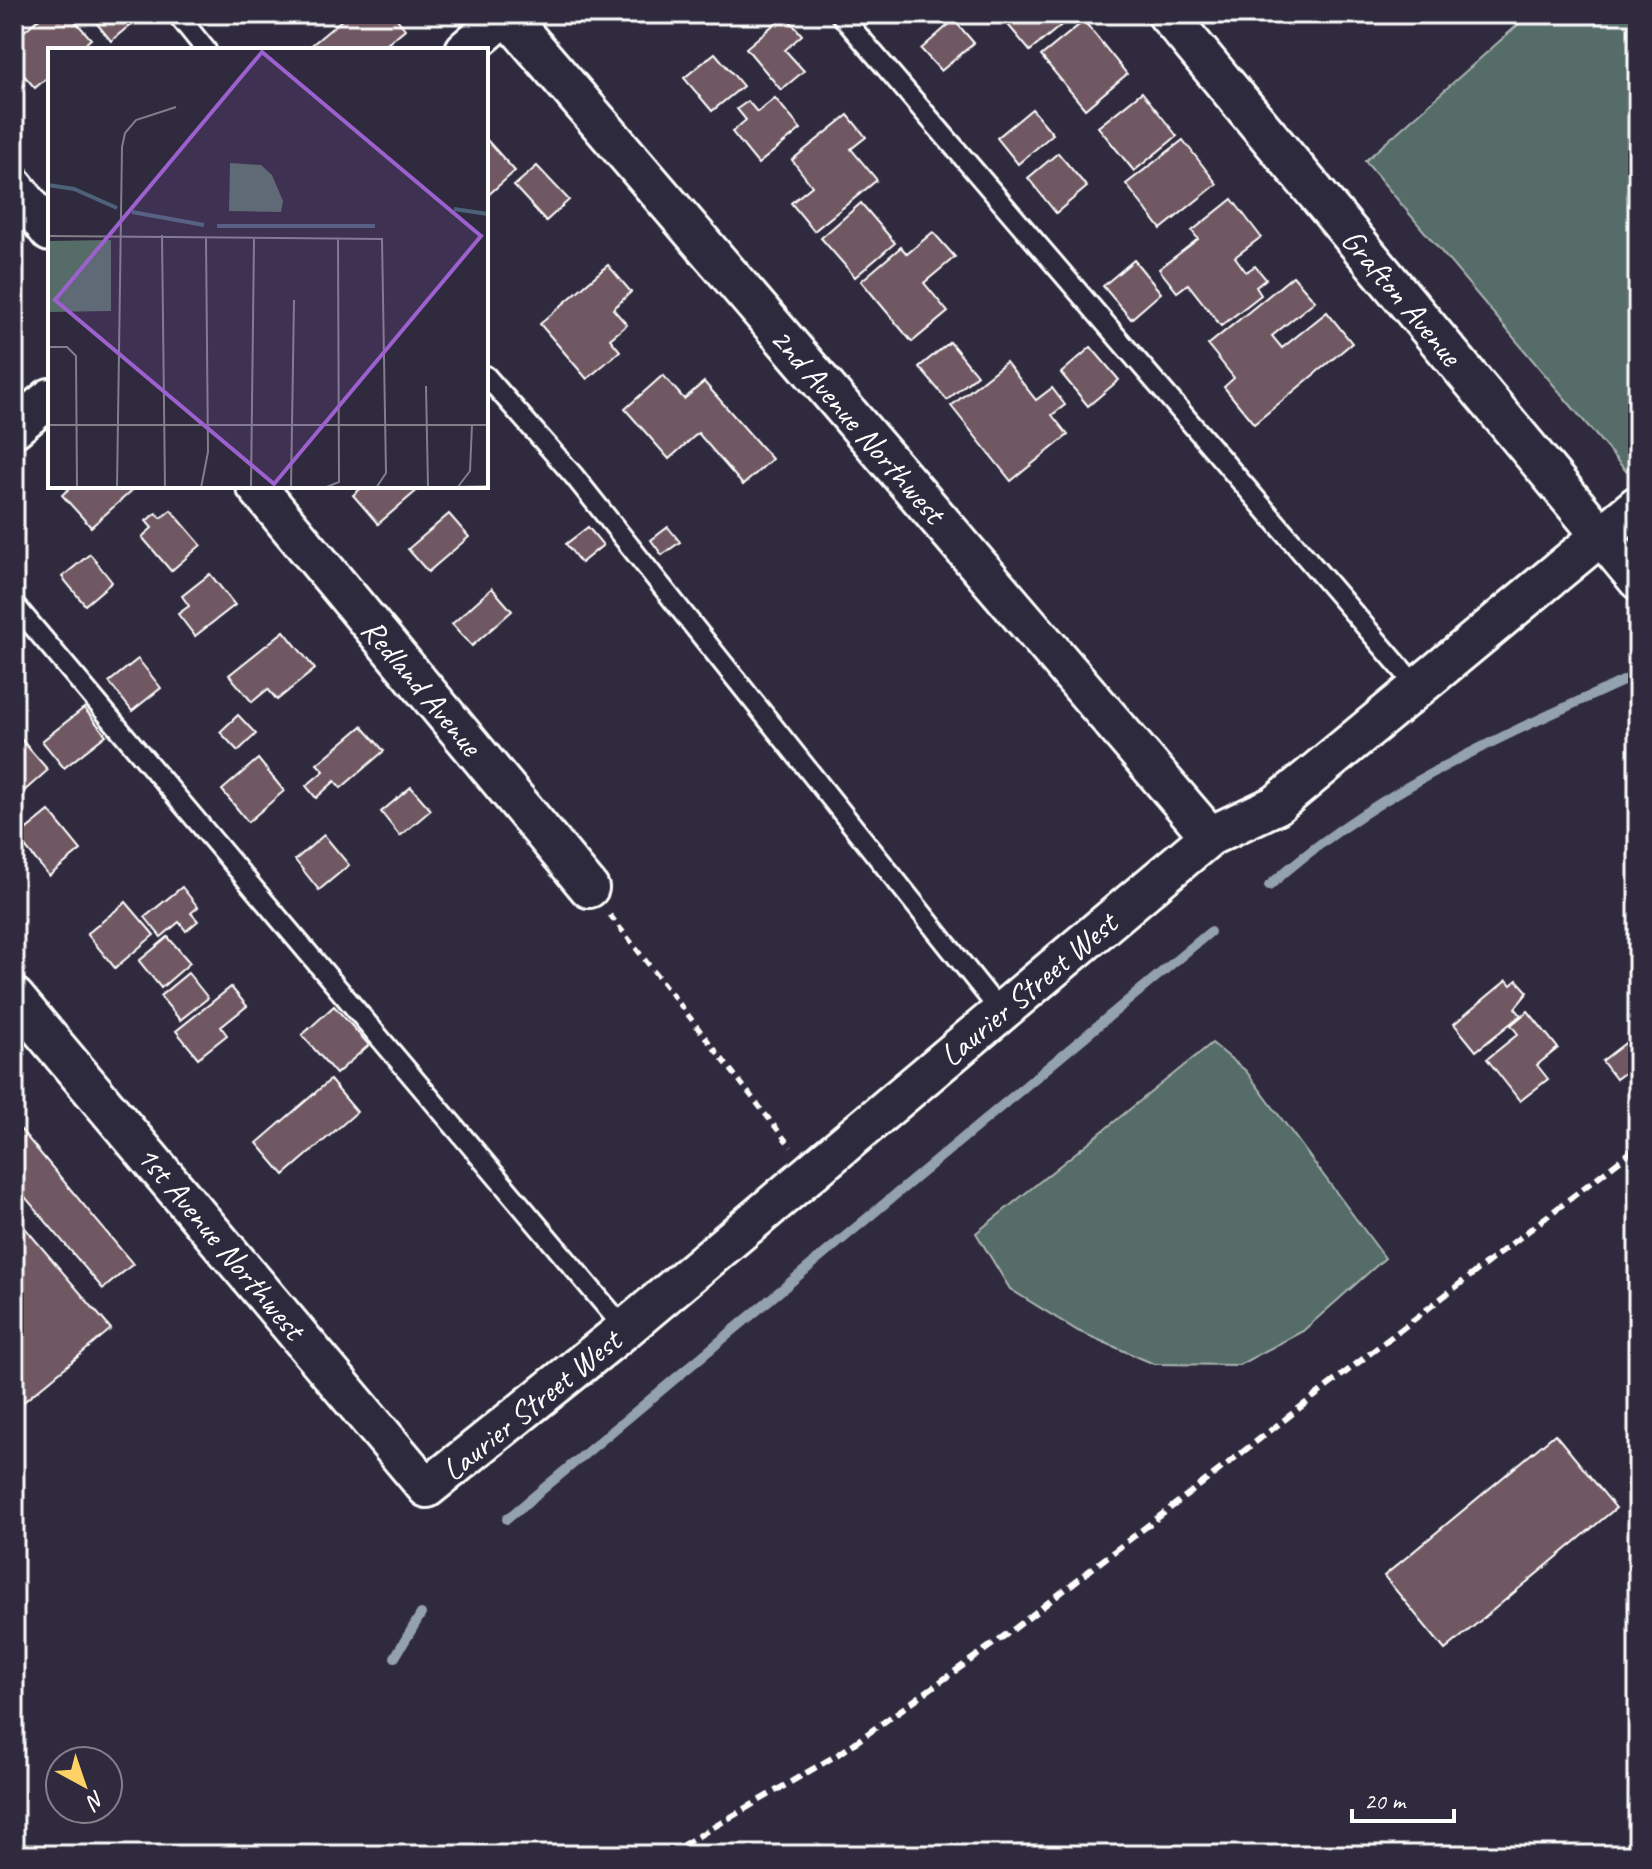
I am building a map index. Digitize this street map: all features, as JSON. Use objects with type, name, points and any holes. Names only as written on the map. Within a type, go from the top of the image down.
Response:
[{"type":"street","points":[[467,48],[507,14]]},
{"type":"street","name":"2nd Avenue Northwest","points":[[507,14],[1210,836]]},
{"type":"street","name":"Grafton Avenue","points":[[1167,14],[1638,580]]},
{"type":"street","points":[[14,186],[48,229]]},
{"type":"street","points":[[14,428],[48,400]]},
{"type":"street","name":"Redland Avenue","points":[[258,488],[589,888]]},
{"type":"street","name":"Laurier Street West","points":[[427,1488],[625,1329],[1210,836],[1276,805],[1638,505]]},
{"type":"street","name":"1st Avenue Northwest","points":[[14,997],[427,1488]]},
{"type":"lane","points":[[177,14],[204,48]]},
{"type":"lane","points":[[840,14],[1418,688]]},
{"type":"lane","points":[[488,378],[574,476],[1000,1011]]},
{"type":"lane","points":[[14,604],[625,1329]]},
{"type":"path","points":[[589,888],[811,1173]]},
{"type":"green space","points":[[1530,14],[1638,14],[1638,461],[1626,471],[1365,161]]},
{"type":"green space","points":[[1212,1043],[1246,1071],[1385,1258],[1303,1331],[1239,1365],[1154,1364],[1078,1331],[1010,1289],[976,1233]]},
{"type":"building","points":[[44,14],[53,14],[59,20],[69,14],[91,39],[80,48],[48,48],[48,77],[35,88],[14,64],[14,40]]},
{"type":"building","points":[[89,14],[143,14],[111,41]]},
{"type":"building","points":[[349,14],[393,14],[405,29],[382,48],[308,48]]},
{"type":"building","points":[[999,14],[1069,14],[1071,17],[1030,51]]},
{"type":"building","points":[[785,15],[802,35],[785,50],[804,71],[781,90],[746,48]]},
{"type":"building","points":[[954,20],[974,43],[941,71],[921,49]]},
{"type":"building","points":[[1084,21],[1127,74],[1085,109],[1041,56]]},
{"type":"building","points":[[715,53],[743,86],[712,111],[684,78]]},
{"type":"building","points":[[1142,92],[1177,136],[1134,171],[1098,127]]},
{"type":"building","points":[[775,98],[801,129],[758,164],[732,132],[746,120],[737,109],[748,101],[757,112]]},
{"type":"building","points":[[1032,109],[1053,134],[1018,164],[997,138]]},
{"type":"building","points":[[848,115],[866,137],[851,149],[877,180],[814,231],[791,203],[812,186],[792,160]]},
{"type":"building","points":[[1183,140],[1217,184],[1161,229],[1126,184]]},
{"type":"building","points":[[488,141],[515,171],[488,195]]},
{"type":"building","points":[[1058,153],[1087,187],[1056,213],[1028,178]]},
{"type":"building","points":[[537,166],[569,200],[546,221],[514,186]]},
{"type":"building","points":[[1232,199],[1261,237],[1235,257],[1246,272],[1255,266],[1266,279],[1256,287],[1261,295],[1221,326],[1188,284],[1177,292],[1159,269],[1198,239],[1192,231]]},
{"type":"building","points":[[861,203],[895,243],[855,277],[821,238]]},
{"type":"building","points":[[933,232],[955,257],[924,283],[948,312],[912,342],[861,281],[901,247],[907,254]]},
{"type":"building","points":[[1134,260],[1161,293],[1131,319],[1103,286]]},
{"type":"building","points":[[608,265],[631,292],[613,309],[627,325],[610,339],[620,351],[587,379],[540,324]]},
{"type":"building","points":[[1293,276],[1315,301],[1272,336],[1282,348],[1327,312],[1352,343],[1254,424],[1224,387],[1234,378],[1208,345]]},
{"type":"building","points":[[950,342],[977,375],[947,400],[919,367]]},
{"type":"building","points":[[1091,347],[1119,380],[1088,406],[1061,373]]},
{"type":"building","points":[[1006,362],[1036,400],[1052,388],[1065,405],[1052,415],[1068,435],[1011,481],[951,406]]},
{"type":"building","points":[[663,375],[684,399],[704,382],[772,459],[743,485],[698,433],[669,459],[625,409]]},
{"type":"building","points":[[70,488],[135,488],[91,527],[62,495]]},
{"type":"building","points":[[362,488],[420,488],[378,524],[353,495]]},
{"type":"building","points":[[171,510],[201,545],[171,571],[142,537],[152,528],[146,521],[156,513],[161,518]]},
{"type":"building","points":[[449,514],[469,537],[428,572],[408,549]]},
{"type":"building","points":[[588,527],[603,545],[581,563],[566,544]]},
{"type":"building","points":[[668,527],[680,542],[662,555],[651,540]]},
{"type":"building","points":[[90,554],[112,582],[85,605],[62,577]]},
{"type":"building","points":[[210,574],[235,605],[195,636],[178,614],[189,606],[182,596]]},
{"type":"building","points":[[492,588],[512,611],[472,646],[452,624]]},
{"type":"building","points":[[284,631],[315,669],[277,700],[268,689],[252,702],[229,675]]},
{"type":"building","points":[[138,659],[161,688],[132,711],[109,682]]},
{"type":"building","points":[[84,708],[106,735],[64,768],[42,741]]},
{"type":"building","points":[[238,715],[256,734],[238,751],[220,732]]},
{"type":"building","points":[[362,726],[384,751],[341,788],[335,781],[316,798],[306,786],[324,771],[317,764]]},
{"type":"building","points":[[20,738],[48,770],[14,800],[14,742]]},
{"type":"building","points":[[258,759],[284,791],[248,822],[222,790]]},
{"type":"building","points":[[411,787],[431,810],[400,836],[381,812]]},
{"type":"building","points":[[49,811],[81,850],[49,876],[17,837]]},
{"type":"building","points":[[324,835],[349,865],[319,890],[295,860]]},
{"type":"building","points":[[182,887],[198,907],[191,913],[198,921],[186,931],[179,922],[161,937],[145,917]]},
{"type":"building","points":[[126,902],[154,935],[115,968],[87,934]]},
{"type":"building","points":[[168,937],[190,963],[161,988],[139,961]]},
{"type":"building","points":[[188,973],[208,998],[180,1020],[160,996]]},
{"type":"building","points":[[1507,980],[1511,985],[1517,980],[1528,992],[1515,1008],[1521,1015],[1476,1051],[1454,1024]]},
{"type":"building","points":[[231,987],[247,1006],[221,1027],[227,1035],[198,1058],[176,1031]]},
{"type":"building","points":[[334,1006],[369,1045],[336,1074],[302,1035]]},
{"type":"building","points":[[1528,1011],[1558,1048],[1537,1065],[1548,1079],[1520,1101],[1487,1059],[1518,1034],[1511,1025]]},
{"type":"building","points":[[1628,1041],[1638,1053],[1638,1063],[1616,1079],[1602,1061]]},
{"type":"building","points":[[330,1080],[357,1112],[284,1175],[257,1143]]},
{"type":"building","points":[[21,1130],[133,1264],[103,1289],[14,1184],[14,1136]]},
{"type":"building","points":[[14,1215],[111,1329],[14,1410]]},
{"type":"building","points":[[1555,1434],[1616,1508],[1445,1650],[1384,1576]]},
{"type":"waterway","points":[[1269,886],[1310,852],[1397,793],[1490,743],[1634,676]]},
{"type":"waterway","points":[[507,1519],[1210,932]]},
{"type":"waterway","points":[[395,1657],[421,1614]]},
{"type":"railway","points":[[666,1855],[842,1752],[1014,1629],[1638,1146]]}]
